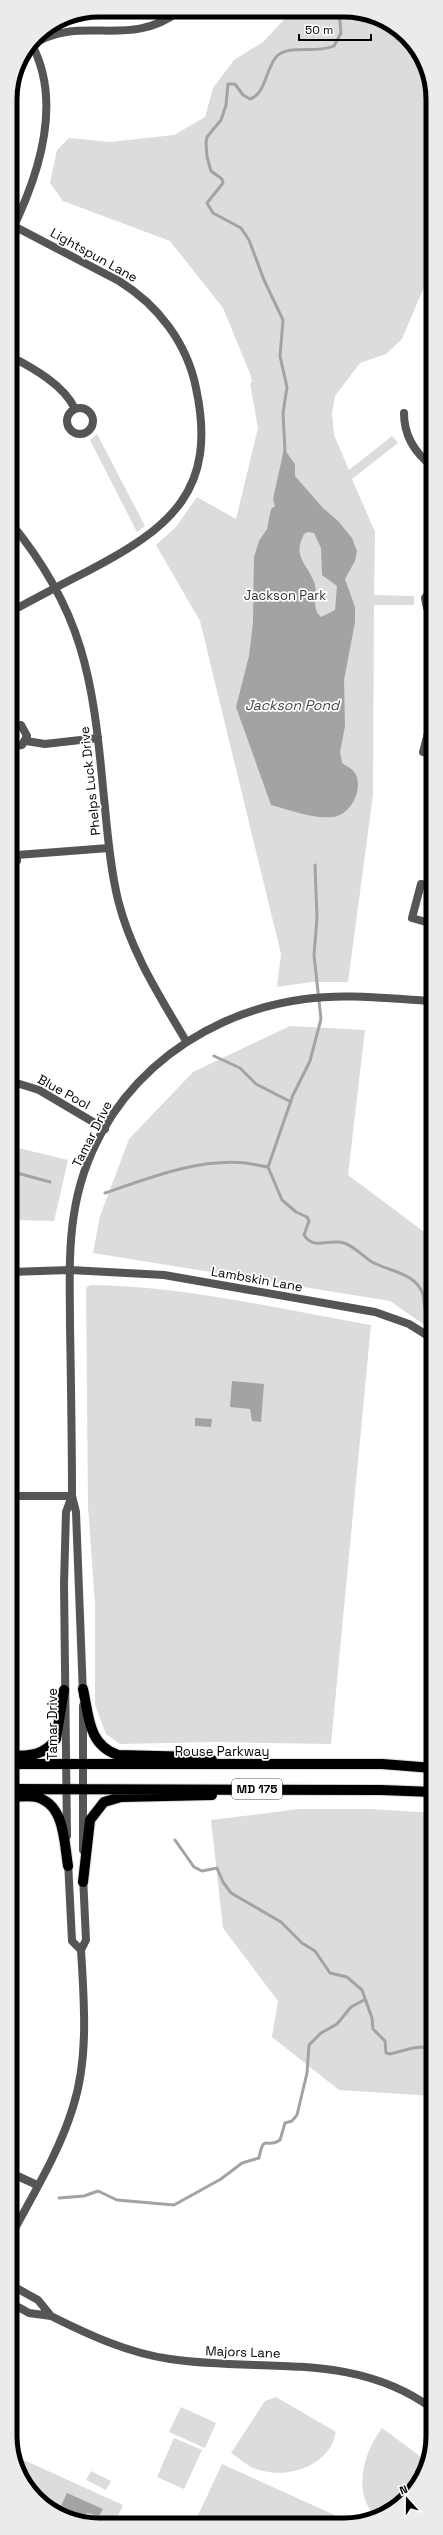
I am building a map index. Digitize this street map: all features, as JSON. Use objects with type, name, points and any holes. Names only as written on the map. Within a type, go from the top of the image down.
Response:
[{"type":"main road","points":[[83,1689],[94,1737],[107,1752],[118,1755],[197,1757],[233,1765]]},
{"type":"main road","points":[[17,1756],[38,1754],[51,1746],[56,1739],[64,1690]]},
{"type":"main road","name":"Rouse Parkway","points":[[17,1764],[382,1764],[426,1767]]},
{"type":"main road","name":"MD 175","points":[[17,1789],[280,1789],[426,1792]]},
{"type":"main road","points":[[83,1882],[90,1820],[98,1807],[112,1798],[198,1796],[280,1789]]},
{"type":"main road","points":[[17,1797],[35,1797],[55,1810],[60,1818],[68,1866]]},
{"type":"street","points":[[47,35],[70,30],[113,32],[139,30],[158,24],[168,17]]},
{"type":"street","points":[[17,215],[34,180],[44,126],[46,86],[34,49]]},
{"type":"street","name":"Lightspun Lane","points":[[17,228],[119,281],[135,291],[158,312],[175,337],[190,367],[202,424],[198,465],[192,482],[175,511],[162,525],[136,544],[17,608]]},
{"type":"street","points":[[17,361],[61,390],[75,409]]},
{"type":"street","points":[[404,414],[404,425],[411,444],[426,460]]},
{"type":"street","name":"Phelps Luck Drive","points":[[17,530],[29,545],[55,587],[70,617],[87,668],[98,738],[109,848],[118,898],[136,953],[186,1040]]},
{"type":"street","points":[[17,724],[25,728],[26,741]]},
{"type":"street","points":[[17,747],[26,741],[45,744],[98,738]]},
{"type":"street","points":[[426,741],[423,752],[426,753]]},
{"type":"street","points":[[17,861],[17,856],[109,848]]},
{"type":"street","points":[[426,886],[420,884],[412,918],[426,922]]},
{"type":"street","name":"Tamar Drive","points":[[17,2224],[64,2132],[74,2107],[79,2081],[83,2018],[81,1950],[86,1940],[83,1882],[83,1689],[76,1512],[72,1496],[70,1270],[74,1213],[81,1182],[105,1129],[134,1087],[158,1063],[186,1040],[245,1013],[306,999],[330,997],[426,1001]]},
{"type":"street","name":"Blue Pool","points":[[17,1083],[39,1090],[105,1129]]},
{"type":"street","name":"Lambskin Lane","points":[[17,1272],[70,1270],[164,1275],[375,1312],[409,1324],[426,1335]]},
{"type":"street","points":[[17,1496],[72,1496]]},
{"type":"street","name":"Tamar Drive","points":[[72,1496],[66,1512],[64,1584],[64,1764],[72,1941],[81,1950]]},
{"type":"street","points":[[17,2176],[37,2185]]},
{"type":"street","name":"Majors Lane","points":[[17,2288],[38,2300],[51,2316]]},
{"type":"street","name":"Majors Lane","points":[[17,2306],[30,2313],[51,2316],[123,2347],[169,2359],[216,2364],[293,2366],[347,2371],[391,2384],[426,2405]]},
{"type":"green space","name":"Jackson Park","points":[[286,17],[350,17],[376,23],[394,34],[412,53],[422,73],[426,99],[426,282],[402,339],[386,354],[360,363],[335,396],[332,413],[334,435],[349,470],[392,436],[398,443],[352,479],[375,532],[374,595],[414,596],[414,605],[374,605],[373,795],[348,982],[311,982],[277,987],[281,954],[200,621],[156,545],[176,527],[197,497],[236,519],[258,428],[250,383],[252,383],[251,376],[223,308],[170,241],[63,201],[50,183],[57,150],[69,138],[110,142],[174,135],[205,117],[213,88],[234,60],[263,42]]},
{"type":"green space","points":[[97,434],[145,526],[137,532],[90,440]]},
{"type":"green space","points":[[290,1026],[365,1030],[348,1175],[426,1233],[426,1326],[390,1301],[93,1253],[100,1216],[129,1139],[193,1072]]},
{"type":"green space","points":[[17,1148],[68,1160],[54,1221],[17,1220]]},
{"type":"green space","points":[[90,1285],[161,1289],[231,1299],[371,1325],[331,1744],[217,1742],[120,1744],[106,1734],[95,1705],[95,1604],[88,1507],[86,1288]]},
{"type":"green space","points":[[299,1809],[371,1809],[426,1813],[426,2096],[339,2090],[272,2037],[278,2001],[223,1928],[211,1820]]},
{"type":"green space","points":[[276,2397],[336,2432],[332,2446],[322,2457],[304,2468],[282,2473],[261,2471],[251,2467],[231,2453],[265,2401]]},
{"type":"green space","points":[[181,2407],[216,2423],[205,2448],[169,2432]]},
{"type":"green space","points":[[382,2428],[423,2458],[420,2468],[414,2479],[387,2479],[387,2506],[373,2513],[364,2496],[362,2485],[365,2461]]},
{"type":"green space","points":[[174,2438],[202,2450],[184,2489],[157,2477]]},
{"type":"green space","points":[[20,2458],[123,2505],[117,2518],[93,2518],[73,2514],[63,2510],[45,2498],[37,2490],[25,2472]]},
{"type":"green space","points":[[222,2464],[341,2518],[197,2518]]},
{"type":"green space","points":[[91,2471],[111,2481],[106,2490],[86,2480]]},
{"type":"water","name":"Jackson Pond","points":[[284,449],[295,464],[295,476],[323,508],[338,521],[352,538],[357,551],[355,561],[345,579],[355,607],[355,622],[344,680],[345,726],[340,752],[342,763],[355,773],[358,781],[358,788],[353,802],[338,816],[317,817],[293,812],[271,805],[236,707],[249,656],[253,622],[254,557],[259,541],[267,529],[271,509],[275,506],[273,499]],"holes":[[[308,532],[314,533],[321,548],[322,575],[337,586],[335,610],[321,617],[315,605],[316,591],[314,582],[300,554],[301,542],[304,534]]]},
{"type":"water","points":[[232,1381],[264,1384],[261,1422],[252,1421],[250,1409],[230,1407]]},
{"type":"water","points":[[195,1418],[212,1419],[211,1427],[195,1426]]},
{"type":"water","points":[[67,2493],[103,2509],[99,2516],[87,2513],[85,2516],[73,2514],[60,2508]]},
{"type":"waterway","points":[[285,451],[283,413],[287,387],[280,356],[283,320],[264,280],[249,240],[241,228],[213,213],[207,203],[223,183],[222,179],[211,171],[207,157],[206,143],[207,137],[221,120],[226,105],[228,84],[235,84],[243,95],[250,99],[255,96],[263,86],[273,61],[282,52],[289,50],[319,49],[334,46],[341,33],[339,17]]},
{"type":"waterway","points":[[315,865],[317,918],[314,955],[321,1019],[310,1061],[293,1095],[268,1167],[282,1200],[296,1212],[307,1217],[309,1221],[304,1235],[308,1240],[317,1243],[344,1243],[374,1263],[409,1277],[419,1287],[423,1294],[426,1310]]},
{"type":"waterway","points":[[214,1056],[240,1068],[256,1084],[291,1102]]},
{"type":"waterway","points":[[105,1193],[174,1170],[210,1163],[246,1163],[268,1167]]},
{"type":"waterway","points":[[17,1173],[50,1182]]},
{"type":"waterway","points":[[175,1840],[194,1867],[202,1871],[217,1868],[223,1882],[231,1893],[281,1922],[302,1943],[315,1951],[330,1973],[347,1977],[362,1990],[372,2018],[373,2029],[385,2041],[386,2053],[390,2054],[422,2047],[426,2049]]},
{"type":"waterway","points":[[59,2198],[84,2196],[98,2191],[117,2200],[174,2205],[221,2179],[242,2163],[259,2158],[262,2146],[266,2143],[275,2143],[280,2140],[285,2123],[292,2121],[297,2115],[307,2073],[309,2045],[321,2033],[337,2024],[351,2007],[364,2000]]}]
